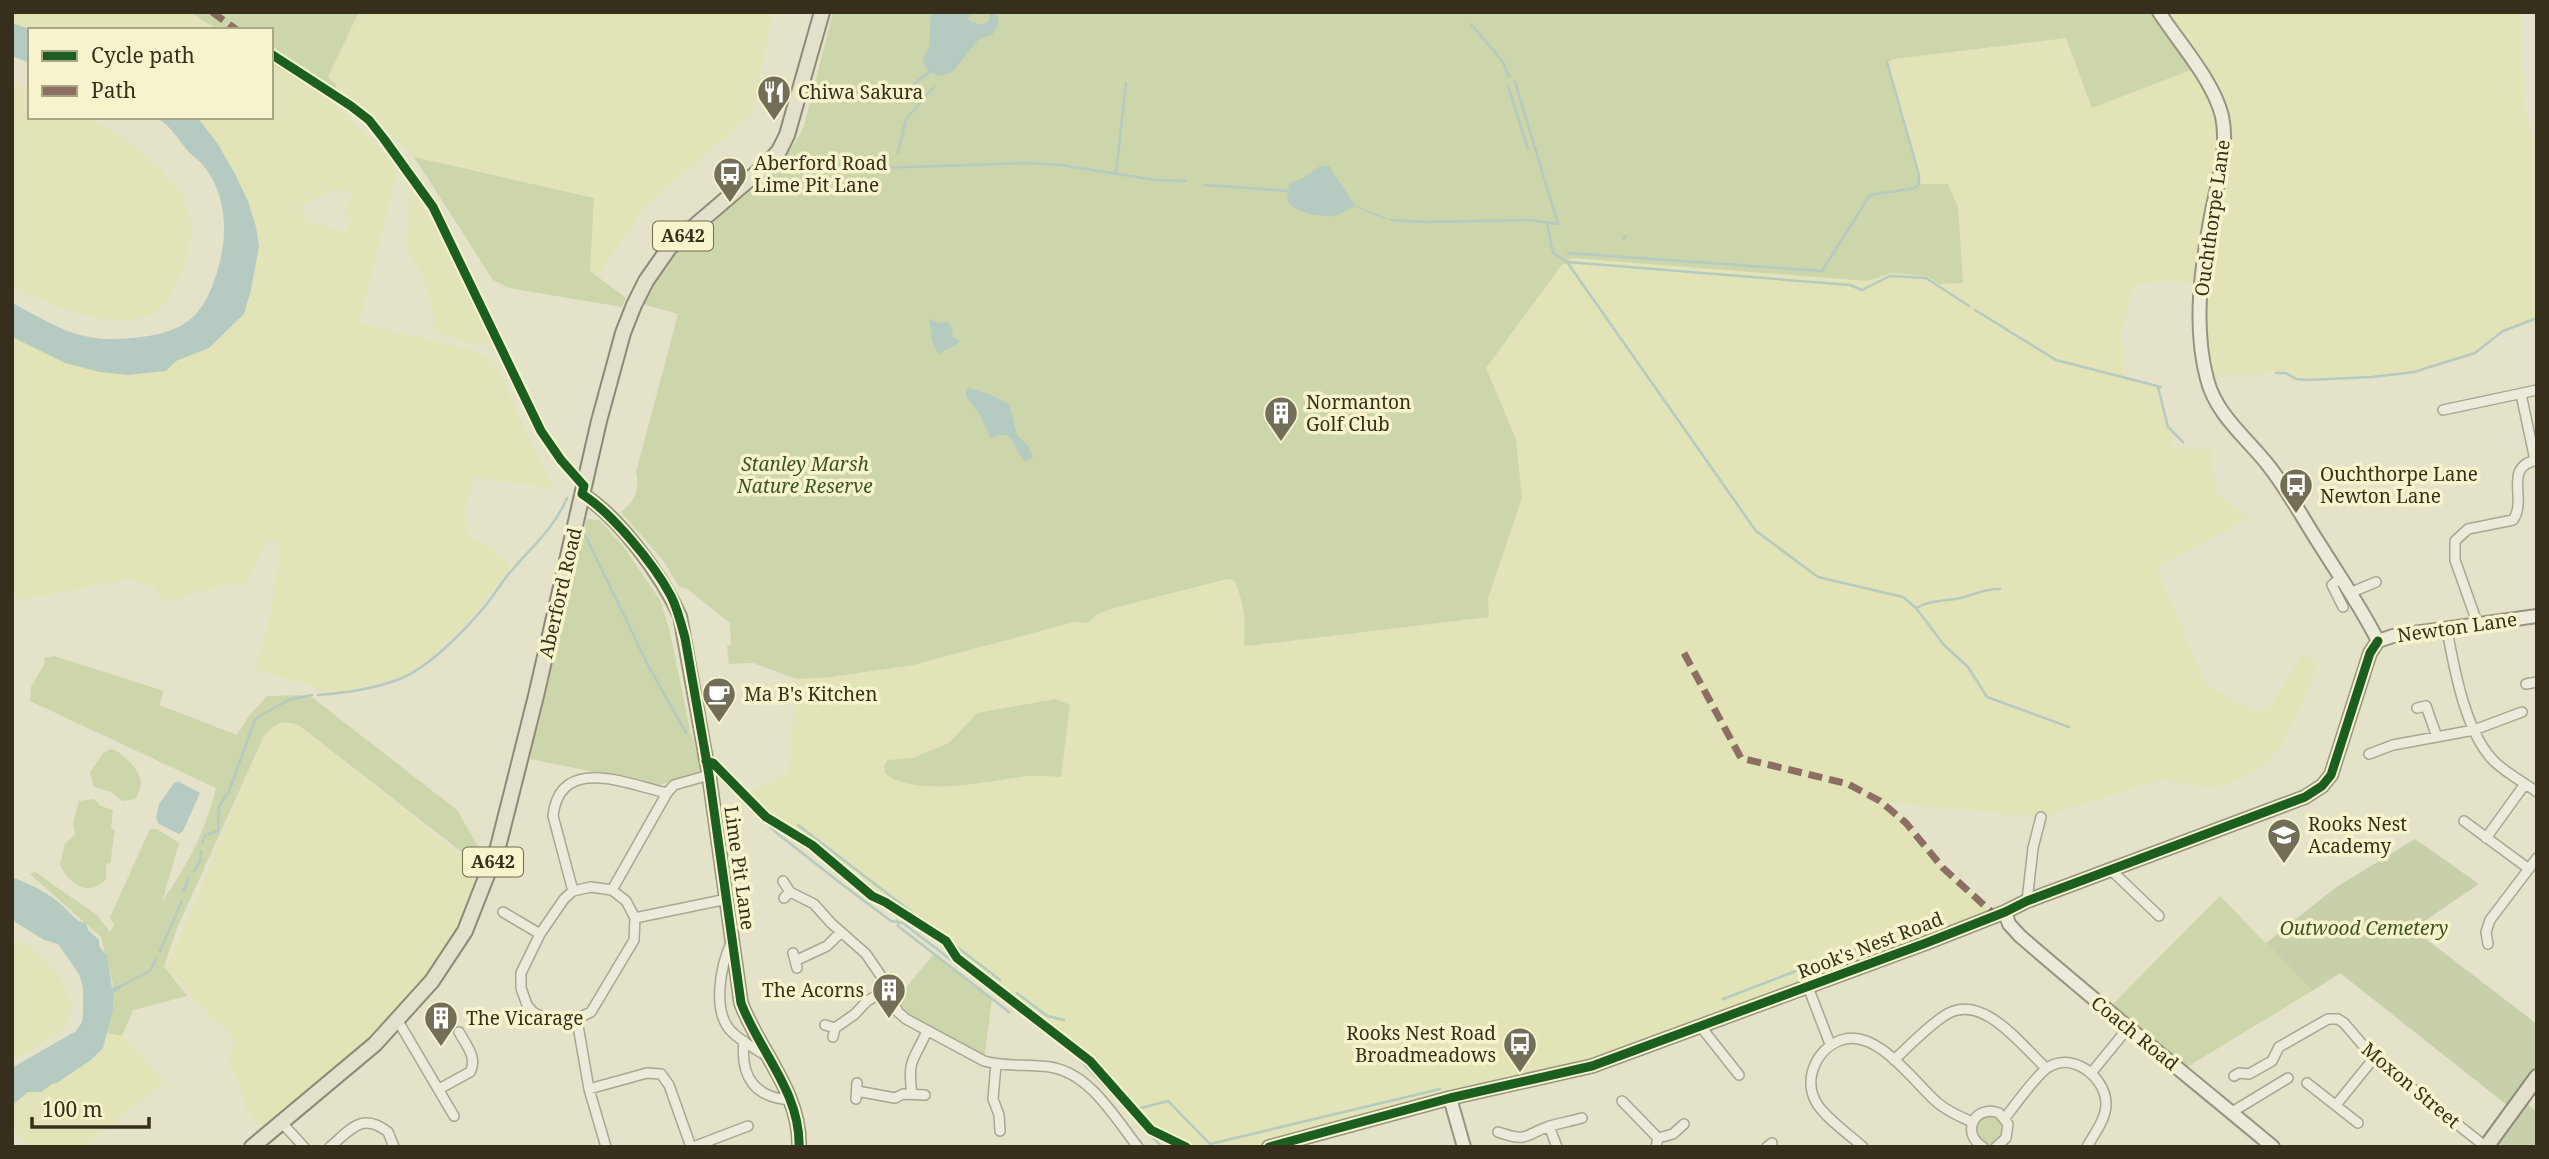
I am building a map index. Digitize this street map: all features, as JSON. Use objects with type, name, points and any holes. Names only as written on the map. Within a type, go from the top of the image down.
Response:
[{"type":"main road","name":"Aberford Road","points":[[252,1147],[376,1044],[450,956],[465,931],[498,847],[623,333],[646,281],[669,248],[779,151],[788,135],[822,12]]},
{"type":"main road","points":[[2489,1145],[2537,1077]]},
{"type":"street","name":"Ouchthorpe Lane","points":[[2159,12],[2206,82],[2223,123],[2223,158],[2201,283],[2199,317],[2206,377],[2210,389],[2224,415],[2278,480],[2352,592],[2378,640]]},
{"type":"street","points":[[2443,410],[2537,390]]},
{"type":"street","points":[[2478,625],[2455,560],[2455,541],[2468,530],[2513,520],[2518,509],[2519,469],[2524,463],[2536,460],[2521,394]]},
{"type":"street","name":"Lime Pit Lane","points":[[582,494],[609,516],[650,565],[671,596],[680,616],[709,775],[741,1003],[748,1022],[791,1100],[796,1116],[799,1147]]},
{"type":"street","points":[[2341,577],[2332,585],[2343,607]]},
{"type":"street","points":[[2352,592],[2376,582]]},
{"type":"street","name":"Newton Lane","points":[[2378,640],[2537,617]]},
{"type":"street","points":[[2447,630],[2456,680],[2481,744],[2495,762],[2537,792]]},
{"type":"street","name":"Rook's Nest Road","points":[[1269,1147],[1450,1098],[1592,1066],[1808,987],[2110,869],[2305,797],[2322,786],[2331,775],[2370,653],[2378,640]]},
{"type":"street","points":[[2526,684],[2537,682]]},
{"type":"street","points":[[2417,708],[2426,706],[2437,737]]},
{"type":"street","points":[[2370,754],[2393,745],[2474,730],[2522,712]]},
{"type":"street","points":[[612,890],[667,793],[674,785],[709,775]]},
{"type":"street","points":[[573,891],[553,816],[554,805],[565,786],[577,778],[590,776],[667,793]]},
{"type":"street","points":[[2486,838],[2525,784]]},
{"type":"street","points":[[2027,901],[2033,848],[2041,817]]},
{"type":"street","points":[[2464,821],[2529,869]]},
{"type":"street","points":[[2488,944],[2486,932],[2490,920],[2537,858]]},
{"type":"street","points":[[2110,869],[2159,916]]},
{"type":"street","points":[[783,881],[787,895],[814,904],[866,954],[875,965],[898,1012],[927,1031],[984,1060],[996,1064],[1036,1065],[1068,1072],[1093,1091],[1138,1147]]},
{"type":"street","points":[[591,887],[612,890],[626,901],[635,918],[634,940],[591,1012],[577,1020],[559,1023],[543,1019],[533,1012],[523,998],[521,973],[540,934],[558,906],[573,891],[591,887]]},
{"type":"street","points":[[635,918],[727,900]]},
{"type":"street","points":[[503,912],[540,934]]},
{"type":"street","name":"Coach Road","points":[[2005,912],[2009,924],[2020,936],[2271,1146]]},
{"type":"street","points":[[795,960],[827,946],[841,932]]},
{"type":"street","name":"Lime Pit Lane","points":[[732,941],[726,953],[721,990],[724,1021],[730,1030],[767,1056]]},
{"type":"street","points":[[1808,987],[1830,1044]]},
{"type":"street","points":[[825,1024],[834,1032],[867,1001],[887,990]]},
{"type":"street","points":[[1894,1060],[1944,1015],[1960,1008],[1976,1009],[1991,1016],[2046,1068]]},
{"type":"street","name":"Moxon Street","points":[[2234,1076],[2239,1073],[2249,1074],[2272,1061],[2279,1047],[2328,1019],[2337,1019],[2344,1023],[2374,1058],[2489,1145]]},
{"type":"street","points":[[577,1020],[589,1090],[606,1147]]},
{"type":"street","points":[[398,1021],[454,1116]]},
{"type":"street","points":[[1701,1027],[1739,1075]]},
{"type":"street","points":[[2092,1072],[2128,1028]]},
{"type":"street","points":[[912,1094],[910,1065],[927,1031]]},
{"type":"street","points":[[439,1090],[473,1068],[473,1059],[460,1032]]},
{"type":"street","points":[[1863,1147],[1816,1102],[1812,1088],[1813,1071],[1818,1055],[1830,1044],[1855,1038],[1867,1041],[1894,1060],[1939,1103],[1972,1122]]},
{"type":"street","points":[[744,1041],[743,1064],[753,1084],[768,1097],[791,1100]]},
{"type":"street","points":[[2336,1105],[2374,1058]]},
{"type":"street","points":[[996,1064],[993,1100],[999,1115],[1000,1131]]},
{"type":"street","points":[[2005,1118],[2046,1068],[2057,1064],[2070,1064],[2092,1072],[2101,1085],[2106,1102],[2104,1114],[2087,1147]]},
{"type":"street","points":[[589,1090],[648,1073],[661,1074],[669,1085],[692,1147],[748,1126]]},
{"type":"street","points":[[2232,1112],[2288,1078]]},
{"type":"street","points":[[2307,1083],[2358,1123]]},
{"type":"street","points":[[857,1091],[895,1098],[903,1094],[925,1095]]},
{"type":"street","points":[[1450,1098],[1464,1147]]},
{"type":"street","points":[[1622,1101],[1657,1142],[1684,1125]]},
{"type":"street","points":[[1977,1146],[1971,1133],[1972,1122],[1976,1116],[1987,1111],[1999,1113],[2005,1118],[2008,1134],[1999,1146]]},
{"type":"street","points":[[1497,1132],[1514,1138],[1528,1137],[1549,1126],[1582,1118]]},
{"type":"street","points":[[281,1122],[304,1147]]},
{"type":"street","points":[[330,1147],[355,1125],[370,1122],[388,1132],[394,1147]]},
{"type":"street","points":[[1549,1126],[1557,1147]]},
{"type":"green space","points":[[12,12],[190,12],[215,28],[28,28],[12,23]]},
{"type":"green space","points":[[190,12],[359,12],[328,77],[337,85],[330,100],[273,64],[273,28],[215,28]]},
{"type":"green space","points":[[359,12],[773,12],[752,114],[645,206],[597,276],[590,271],[594,198],[414,157],[372,115],[328,78]]},
{"type":"green space","name":"Normanton Golf Club","points":[[833,12],[2159,12],[2196,68],[2092,108],[2066,38],[1887,62],[1919,175],[1919,184],[1948,184],[1958,207],[1963,283],[1939,284],[1927,276],[1891,273],[1868,281],[1572,258],[1561,266],[1486,368],[1516,439],[1522,498],[1488,598],[1489,617],[1247,646],[1244,645],[1240,597],[1235,581],[1227,579],[1110,609],[1096,615],[1088,623],[1074,622],[913,665],[797,679],[753,663],[729,664],[727,646],[731,644],[730,623],[686,588],[679,587],[663,560],[621,512],[630,504],[637,490],[636,472],[678,314],[642,304],[669,259],[763,179],[793,145],[804,126]]},
{"type":"green space","points":[[2159,12],[2521,12],[2523,100],[2537,158],[2537,318],[2503,331],[2475,353],[2414,372],[2308,380],[2296,379],[2283,372],[2206,377],[2200,283],[2167,281],[2134,285],[2122,327],[2123,378],[2158,388],[2174,448],[2211,450],[2215,493],[2249,518],[2156,567],[2206,685],[2261,713],[2271,706],[2302,654],[2318,662],[2301,707],[2280,748],[2262,765],[2238,780],[2212,788],[2161,780],[2041,817],[1882,802],[1906,823],[1943,868],[1996,916],[1614,1059],[1269,1147],[1186,1147],[1151,1130],[1090,1061],[957,958],[946,941],[872,896],[812,845],[766,817],[745,794],[788,774],[797,679],[913,665],[1074,622],[1082,623],[1125,604],[1227,579],[1235,581],[1243,601],[1247,646],[1489,617],[1488,598],[1522,498],[1516,439],[1486,368],[1561,266],[1572,258],[1868,281],[1891,273],[1927,276],[1939,284],[1919,175],[1887,62],[2067,38],[2092,107]]},
{"type":"green space","points":[[273,64],[330,100],[384,153],[397,173],[359,323],[471,350],[487,357],[496,367],[553,488],[473,477],[465,513],[468,535],[490,547],[511,567],[462,629],[443,642],[433,656],[402,677],[345,691],[323,692],[306,683],[256,670],[271,612],[280,547],[273,538],[262,550],[247,585],[227,584],[164,602],[152,585],[129,579],[40,596],[19,599],[12,596],[12,337],[65,363],[166,371],[176,361],[225,333],[244,314],[259,246],[248,201],[218,144],[199,119],[273,119]],"holes":[[[333,189],[351,193],[345,214],[351,217],[346,232],[307,222],[300,206]]]},
{"type":"green space","points":[[12,84],[28,89],[28,119],[91,119],[122,137],[160,169],[181,193],[191,226],[188,255],[179,279],[165,304],[149,315],[128,321],[101,319],[67,310],[12,287]]},
{"type":"green space","points":[[414,157],[594,198],[590,271],[626,298],[622,307],[509,288],[493,280]]},
{"type":"green space","points":[[409,188],[424,208],[449,254],[492,345],[432,332],[435,320],[422,273],[408,252]]},
{"type":"green space","points":[[587,519],[599,520],[623,546],[660,600],[669,628],[690,730],[703,773],[659,785],[530,759],[535,726],[538,727]]},
{"type":"green space","points":[[54,656],[164,691],[159,705],[237,735],[248,717],[267,696],[309,695],[457,810],[479,848],[468,857],[300,726],[289,723],[276,725],[264,736],[178,926],[164,966],[187,996],[133,1010],[122,1036],[108,1033],[113,984],[101,937],[30,874],[35,872],[97,915],[110,932],[114,925],[110,917],[150,829],[157,829],[179,843],[162,902],[195,848],[216,788],[30,701],[31,687],[45,663],[44,658]]},
{"type":"green space","points":[[1056,699],[1070,705],[1061,777],[1029,776],[975,784],[934,786],[898,781],[885,773],[884,766],[888,760],[913,758],[949,743],[977,713]]},
{"type":"green space","points":[[288,721],[300,726],[481,872],[460,927],[429,974],[394,1017],[264,1129],[246,1109],[240,1086],[228,1062],[233,1039],[167,969],[264,736],[274,725]]},
{"type":"green space","points":[[110,749],[124,757],[140,777],[140,789],[136,799],[123,801],[111,792],[94,787],[90,773],[103,753]]},
{"type":"green space","points":[[94,799],[101,806],[113,810],[111,828],[115,831],[111,862],[106,865],[106,880],[95,887],[86,888],[72,881],[60,865],[65,843],[75,835],[73,822],[79,801]]},
{"type":"green space","name":"Outwood Cemetery","points":[[2415,839],[2479,884],[2413,929],[2537,1024],[2537,1077],[2521,1098],[2537,1112],[2537,1147],[2494,1147],[2512,1109],[2340,973],[2312,991],[2266,943],[2335,888]]},
{"type":"green space","points":[[2220,896],[2312,991],[2182,1070],[2106,1011]]},
{"type":"green space","points":[[12,938],[30,947],[60,977],[71,1002],[69,1022],[52,1037],[12,1061]]},
{"type":"green space","points":[[934,954],[992,999],[984,1061],[927,1031],[893,1003]]},
{"type":"green space","points":[[108,1033],[124,1037],[164,1082],[84,1147],[29,1147],[16,1132],[12,1135],[12,1104],[28,1092],[41,1092],[91,1060],[103,1048]]},
{"type":"green space","points":[[1993,1111],[2008,1128],[1996,1147],[1983,1147],[1977,1143],[1972,1121]]},
{"type":"shaded area","points":[[931,12],[971,12],[968,18],[970,21],[981,25],[988,22],[991,12],[995,12],[999,21],[993,34],[979,39],[952,72],[939,76],[928,71],[922,59],[929,48]]},
{"type":"shaded area","points":[[12,23],[28,28],[28,62],[12,56]]},
{"type":"shaded area","points":[[158,119],[199,119],[218,144],[248,201],[259,246],[244,314],[209,348],[176,361],[166,371],[127,375],[100,372],[65,363],[12,337],[12,303],[68,331],[106,339],[137,338],[170,331],[193,317],[204,303],[219,267],[222,252],[222,206],[212,178],[203,165]]},
{"type":"shaded area","points":[[1320,166],[1329,166],[1355,205],[1391,220],[1355,206],[1330,216],[1316,215],[1290,205],[1287,197],[1289,184]]},
{"type":"shaded area","points":[[929,318],[937,323],[948,322],[953,329],[951,336],[959,340],[959,343],[938,354],[932,340]]},
{"type":"shaded area","points":[[969,388],[1009,404],[1017,435],[1028,446],[1033,457],[1025,461],[1012,440],[1005,435],[990,438],[980,415],[966,396]]},
{"type":"shaded area","points":[[175,782],[200,793],[183,831],[179,834],[159,824],[156,818],[159,804]]},
{"type":"shaded area","points":[[12,877],[58,901],[76,919],[86,923],[107,956],[112,988],[118,986],[120,989],[113,994],[113,1010],[103,1048],[91,1060],[57,1083],[41,1092],[28,1092],[14,1104],[12,1068],[76,1031],[82,1022],[83,987],[79,974],[58,944],[44,940],[12,920]]},
{"type":"waterway","points":[[1471,24],[1503,62],[1509,77]]},
{"type":"waterway","points":[[1568,253],[1822,271],[1870,195],[1915,188],[1919,184],[1919,175],[1887,62]]},
{"type":"waterway","points":[[831,86],[892,100],[903,95],[931,72]]},
{"type":"waterway","points":[[1391,220],[1530,220],[1558,224],[1515,82]]},
{"type":"waterway","points":[[1116,174],[1126,83]]},
{"type":"waterway","points":[[1508,86],[1528,149]]},
{"type":"waterway","points":[[898,153],[906,119],[934,87]]},
{"type":"waterway","points":[[778,168],[793,171],[1026,163],[1061,165],[1155,180],[1186,181]]},
{"type":"waterway","points":[[1204,185],[1288,191]]},
{"type":"waterway","points":[[1547,222],[1553,253],[1567,262],[1756,531],[1818,577],[1903,597],[1916,608],[1944,645],[1968,667],[1987,697],[2069,727]]},
{"type":"waterway","points":[[1567,262],[1850,285],[1862,290],[1890,276],[1926,278],[1969,306]]},
{"type":"waterway","points":[[1975,310],[2056,360],[2161,387]]},
{"type":"waterway","points":[[2276,373],[2286,373],[2296,379],[2308,380],[2414,372],[2475,353],[2503,331],[2537,318]]},
{"type":"waterway","points":[[2158,387],[2168,427],[2183,442]]},
{"type":"waterway","points":[[318,695],[388,683],[409,675],[433,658],[457,637],[486,605],[508,574],[550,527],[567,498]]},
{"type":"waterway","points":[[584,533],[649,667],[686,733]]},
{"type":"waterway","points":[[1916,608],[2000,589]]},
{"type":"waterway","points":[[209,834],[218,831],[219,807],[229,791],[255,719],[288,700],[312,695]]},
{"type":"waterway","points":[[726,784],[778,834],[839,882],[891,921],[903,923],[1054,1039]]},
{"type":"waterway","points":[[798,825],[1000,980]]},
{"type":"waterway","points":[[202,843],[206,835]]},
{"type":"waterway","points":[[194,871],[200,861],[201,851]]},
{"type":"waterway","points":[[183,891],[189,878]]},
{"type":"waterway","points":[[160,951],[182,901]]},
{"type":"waterway","points":[[897,921],[898,926],[1009,1012]]},
{"type":"waterway","points":[[1847,952],[1903,930]]},
{"type":"waterway","points":[[1723,999],[1840,954]]},
{"type":"waterway","points":[[119,987],[150,971],[156,959]]},
{"type":"waterway","points":[[1017,993],[1047,1016],[1064,1020]]},
{"type":"waterway","points":[[1060,1044],[1075,1055],[1162,1147]]},
{"type":"waterway","points":[[1129,1111],[1168,1101],[1210,1144],[1440,1089]]},
{"type":"marked path","points":[[212,12],[234,28]]},
{"type":"marked path","points":[[1684,653],[1741,758],[1848,784],[1880,801],[1906,823],[1943,868],[1996,916]]},
{"type":"cycle path","points":[[273,55],[351,106],[369,120],[384,139],[433,207],[541,431],[561,460],[584,486],[582,494],[606,513],[631,540],[671,596],[685,638],[709,775],[741,1003],[786,1090],[798,1127],[799,1147]]},
{"type":"cycle path","points":[[1269,1147],[1450,1098],[1592,1066],[1926,943],[2027,901],[2305,797],[2322,786],[2331,775],[2370,653],[2378,641]]},
{"type":"cycle path","points":[[706,761],[713,763],[766,817],[812,845],[872,896],[946,941],[957,958],[1090,1061],[1151,1130],[1186,1147]]},
{"type":"place","name":"Chiwa Sakura","points":[[774,122]]},
{"type":"place","name":"Aberford Road Lime Pit Lane","points":[[730,204]]},
{"type":"place","name":"Normanton Golf Club","points":[[1281,443]]},
{"type":"place","name":"Ouchthorpe Lane Newton Lane","points":[[2296,515]]},
{"type":"place","name":"Ma B's Kitchen","points":[[719,724]]},
{"type":"place","name":"Rooks Nest Academy","points":[[2284,865]]},
{"type":"place","name":"The Acorns","points":[[889,1020]]},
{"type":"place","name":"The Vicarage","points":[[441,1048]]},
{"type":"place","name":"Rooks Nest Road Broadmeadows","points":[[1520,1074]]},
{"type":"park label","name":"Stanley Marsh Nature Reserve","points":[[805,475]]}]
